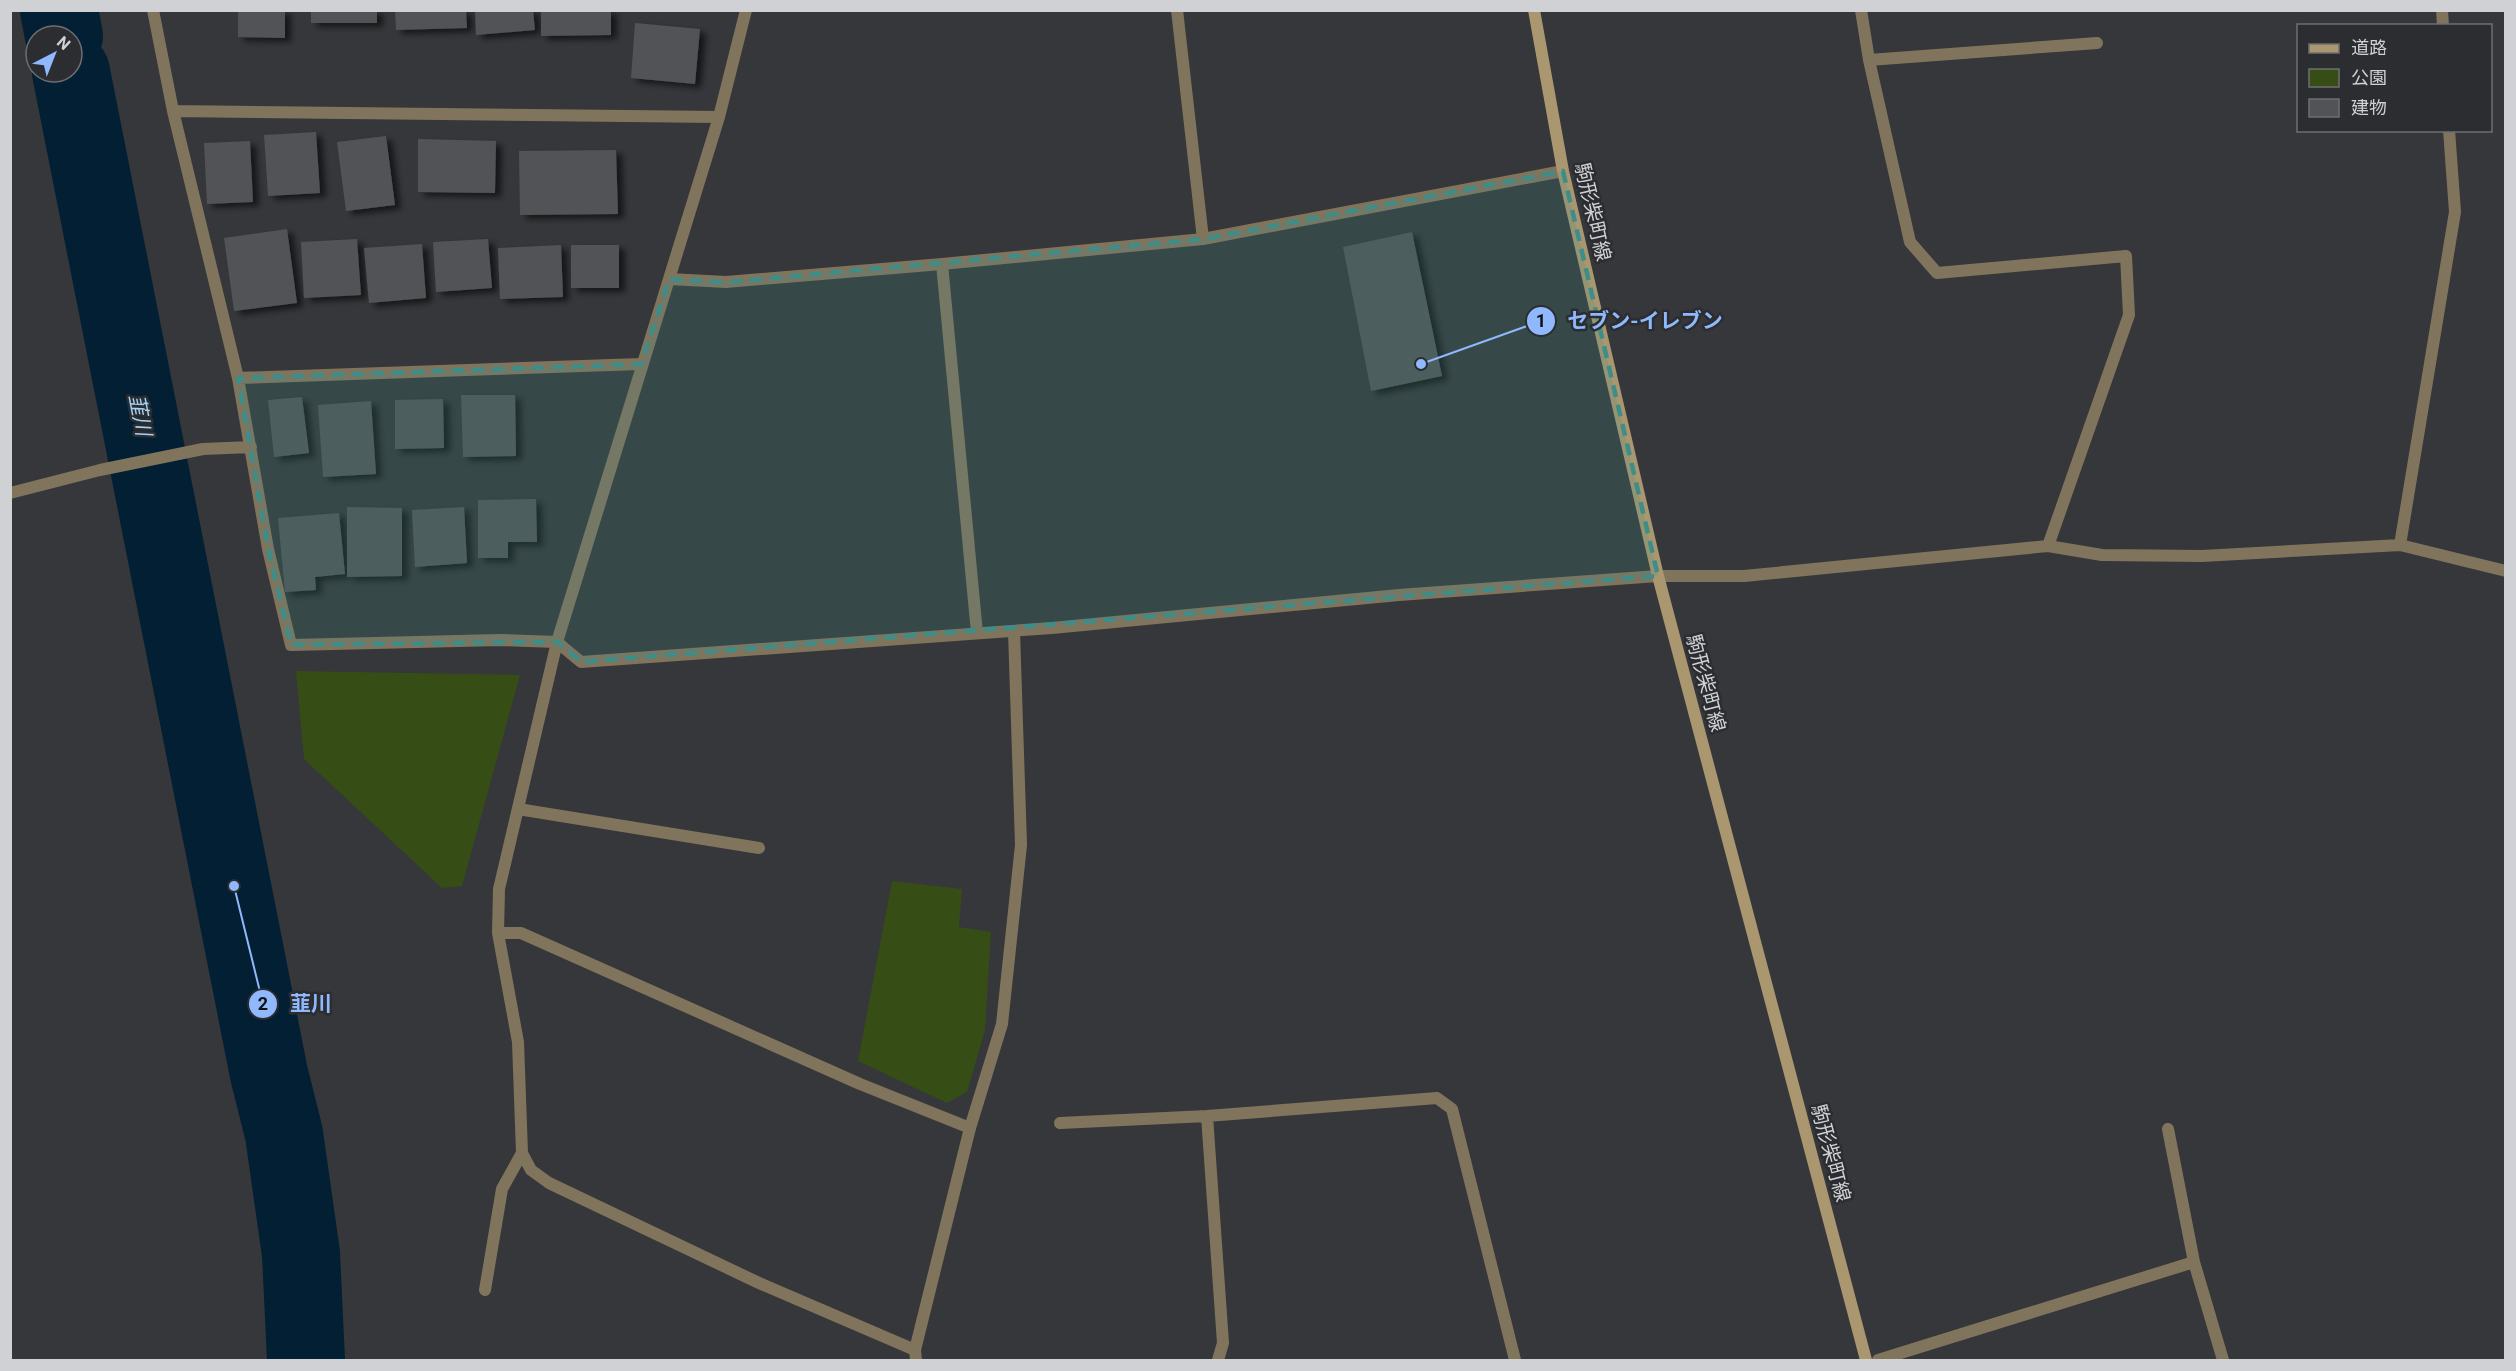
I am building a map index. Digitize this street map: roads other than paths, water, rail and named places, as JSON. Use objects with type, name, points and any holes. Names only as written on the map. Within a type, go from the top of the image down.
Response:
[{"type":"main road","name":"駒形柴町線","points":[[1534,10],[1563,171],[1658,576],[1866,1360]]},
{"type":"street","points":[[153,10],[173,111],[238,378],[268,549],[291,645],[500,640],[557,642],[580,662],[1014,631],[1399,595],[1658,576],[1744,576],[2048,546],[2102,555],[2202,556],[2400,545],[2505,571]]},
{"type":"street","points":[[746,10],[719,117],[557,642],[499,889],[498,933],[518,1042],[522,1153],[531,1170],[549,1183],[916,1355],[970,1128],[1002,1024],[1021,845],[1014,631]]},
{"type":"street","points":[[1177,10],[1203,239]]},
{"type":"street","points":[[1861,10],[1869,60],[1910,242],[1937,273],[2126,255],[2129,315],[2048,546]]},
{"type":"street","points":[[1869,60],[2097,43]]},
{"type":"street","points":[[173,111],[719,117]]},
{"type":"street","points":[[2400,545],[2454,213],[2449,132]]},
{"type":"street","points":[[669,279],[726,282],[1203,239],[1563,171]]},
{"type":"street","points":[[942,264],[977,633]]},
{"type":"street","points":[[238,378],[641,364]]},
{"type":"street","points":[[10,493],[203,449],[250,447]]},
{"type":"street","points":[[518,809],[759,848]]},
{"type":"street","points":[[498,933],[521,933],[860,1084],[970,1128]]},
{"type":"street","points":[[1060,1123],[1207,1116],[1437,1098],[1452,1109],[1515,1360]]},
{"type":"street","points":[[1207,1116],[1223,1342],[1218,1360]]},
{"type":"street","points":[[2168,1129],[2194,1262],[2223,1360]]},
{"type":"street","points":[[486,1290],[502,1189],[522,1153]]},
{"type":"street","points":[[1878,1360],[2194,1262]]},
{"type":"waterway","name":"韮川","points":[[59,10],[62,24]]},
{"type":"waterway","name":"韮川","points":[[73,84],[269,1074],[284,1134],[301,1254],[306,1360]]},
{"type":"place","name":"セブン-イレブン","points":[[1421,364]]},
{"type":"place","name":"韮川","points":[[234,886]]}]
